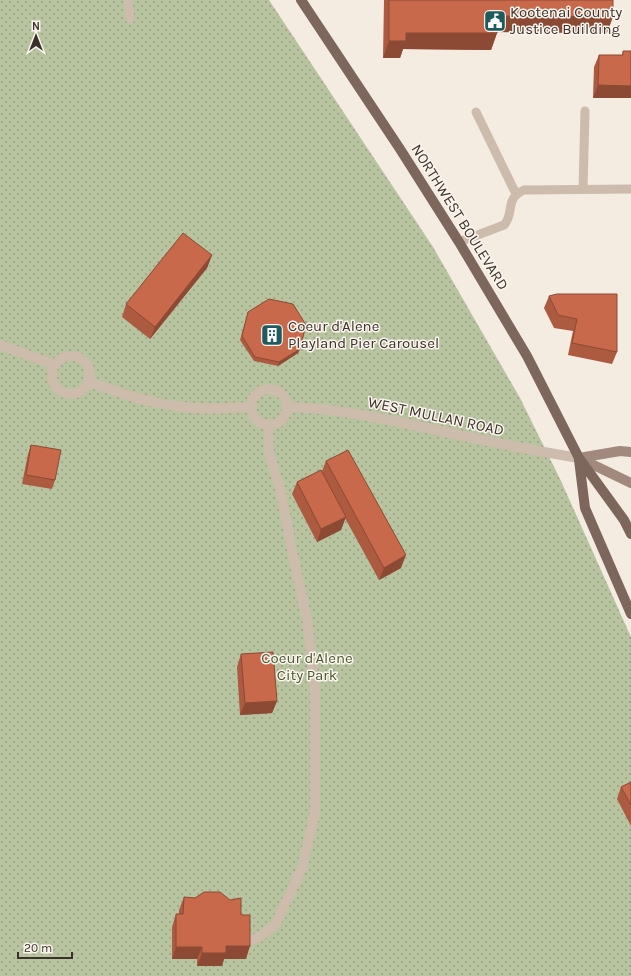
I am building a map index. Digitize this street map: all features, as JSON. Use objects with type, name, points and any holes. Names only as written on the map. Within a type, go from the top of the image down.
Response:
[{"type":"main road","name":"NORTHWEST BOULEVARD","points":[[301,0],[400,149],[459,242],[527,356],[578,458],[624,520],[631,534]]},
{"type":"main road","points":[[578,458],[620,451],[631,452]]},
{"type":"main road","name":"NORTHWEST BOULEVARD","points":[[578,458],[585,508],[631,614]]},
{"type":"main road","points":[[578,458],[631,483]]},
{"type":"street","points":[[0,345],[55,365]]},
{"type":"street","points":[[70,356],[76,356],[82,359],[89,369],[89,382],[76,394],[69,394],[58,389],[52,378],[52,371],[58,361],[70,356]]},
{"type":"street","points":[[89,382],[139,399],[184,408],[252,407]]},
{"type":"street","points":[[270,389],[280,393],[286,402],[287,407],[286,413],[279,422],[268,424],[263,423],[255,417],[252,402],[259,392],[270,389]]},
{"type":"street","name":"WEST MULLAN ROAD","points":[[287,407],[311,408],[390,420],[521,448],[578,458]]},
{"type":"street","points":[[246,941],[258,938],[274,925],[302,868],[315,813],[315,690],[307,619],[281,493],[270,452],[268,424]]},
{"type":"lane","points":[[128,0],[130,19]]},
{"type":"lane","points":[[583,189],[585,111]]},
{"type":"lane","points":[[476,112],[516,194]]},
{"type":"lane","points":[[459,242],[504,225],[507,221],[512,199],[516,194],[524,190],[631,189]]},
{"type":"green space","name":"Coeur d'Alene City Park","points":[[0,0],[269,0],[433,247],[520,398],[561,481],[631,637],[631,976],[0,976]]},
{"type":"building","points":[[389,0],[613,0],[613,17],[497,16],[497,33],[406,33],[406,41],[389,41]]},
{"type":"building","points":[[623,51],[631,51],[631,86],[598,85],[599,55],[623,55]]},
{"type":"building","points":[[183,233],[212,255],[155,327],[126,304]]},
{"type":"building","points":[[557,294],[617,294],[617,352],[572,343],[577,319],[558,315],[549,296]]},
{"type":"building","name":"Coeur d'Alene Playland Pier Carousel","points":[[269,299],[293,304],[306,325],[300,349],[279,362],[255,357],[242,336],[248,312]]},
{"type":"building","points":[[31,445],[61,450],[55,480],[26,475]]},
{"type":"building","points":[[348,450],[406,555],[384,568],[326,461]]},
{"type":"building","points":[[321,470],[346,517],[321,529],[297,482]]},
{"type":"building","points":[[273,652],[277,701],[245,703],[241,654]]},
{"type":"building","points":[[631,782],[631,805],[621,787]]},
{"type":"building","points":[[204,892],[220,892],[230,900],[241,898],[241,915],[250,915],[250,946],[226,946],[226,953],[202,953],[202,947],[176,947],[176,914],[183,914],[184,897],[195,898]]},
{"type":"place","name":"Kootenai County Justice Building","points":[[495,21]]},
{"type":"place","name":"Coeur d'Alene Playland Pier Carousel","points":[[272,335]]}]
